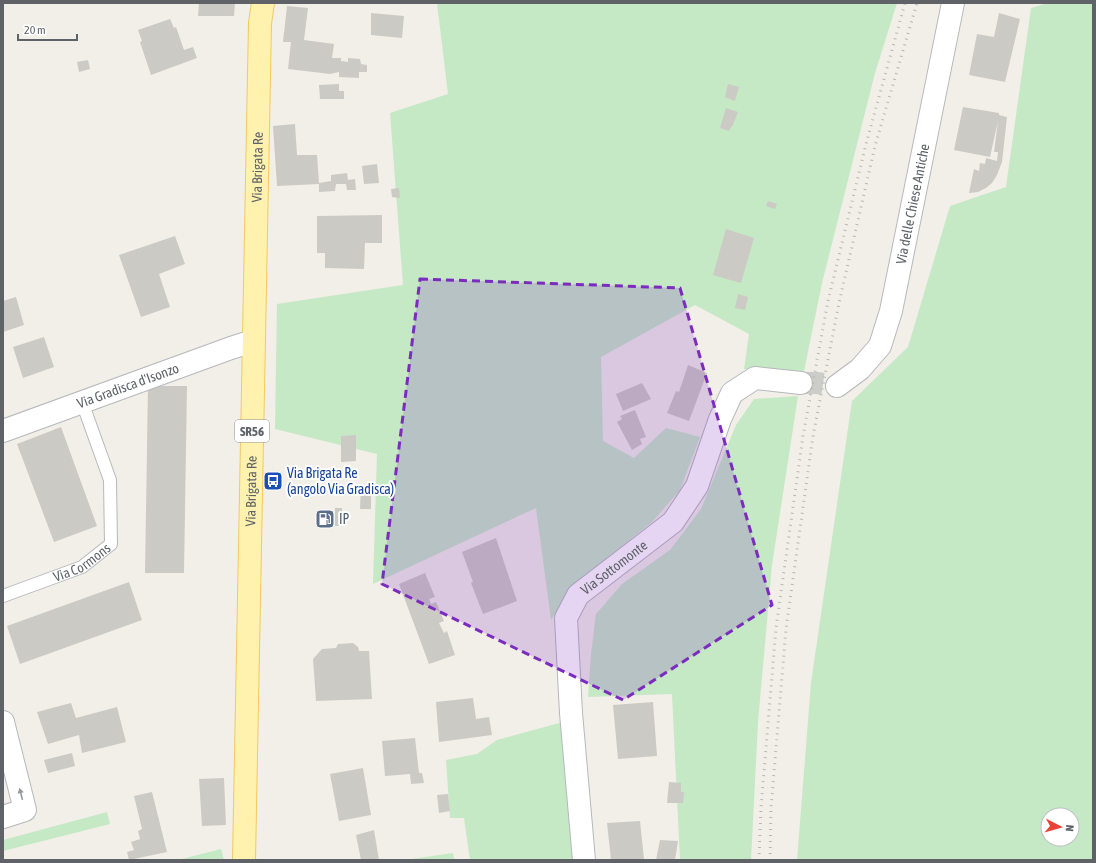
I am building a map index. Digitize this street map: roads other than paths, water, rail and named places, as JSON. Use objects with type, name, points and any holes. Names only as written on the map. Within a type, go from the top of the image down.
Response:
[{"type":"main road","name":"Via Brigata Re","points":[[244,860],[260,23],[263,3]]},
{"type":"street","name":"Via delle Chiese Antiche","points":[[837,386],[860,369],[880,346],[891,311],[953,3]]},
{"type":"street","name":"Via Gradisca d'Isonzo","points":[[3,431],[253,341]]},
{"type":"street","name":"Via Sottomonte","points":[[584,860],[571,713],[566,618],[578,596],[673,522],[697,486],[720,419],[732,393],[755,378],[801,383]]},
{"type":"street","points":[[3,722],[25,810],[3,816]]},
{"type":"lane","name":"Via Cormons","points":[[3,596],[82,567],[111,544],[110,480],[82,402]]},
{"type":"tunnel","points":[[801,383],[817,383],[837,386]]},
{"type":"railway","points":[[759,860],[761,808],[776,628],[803,436],[828,301],[866,144],[905,3]]},
{"type":"railway","points":[[770,860],[771,808],[786,629],[813,436],[839,303],[875,146],[917,3]]},
{"type":"place","name":"Via Brigata Re (angolo Via Gradisca)","points":[[273,481]]},
{"type":"place","name":"IP","points":[[325,519]]}]
